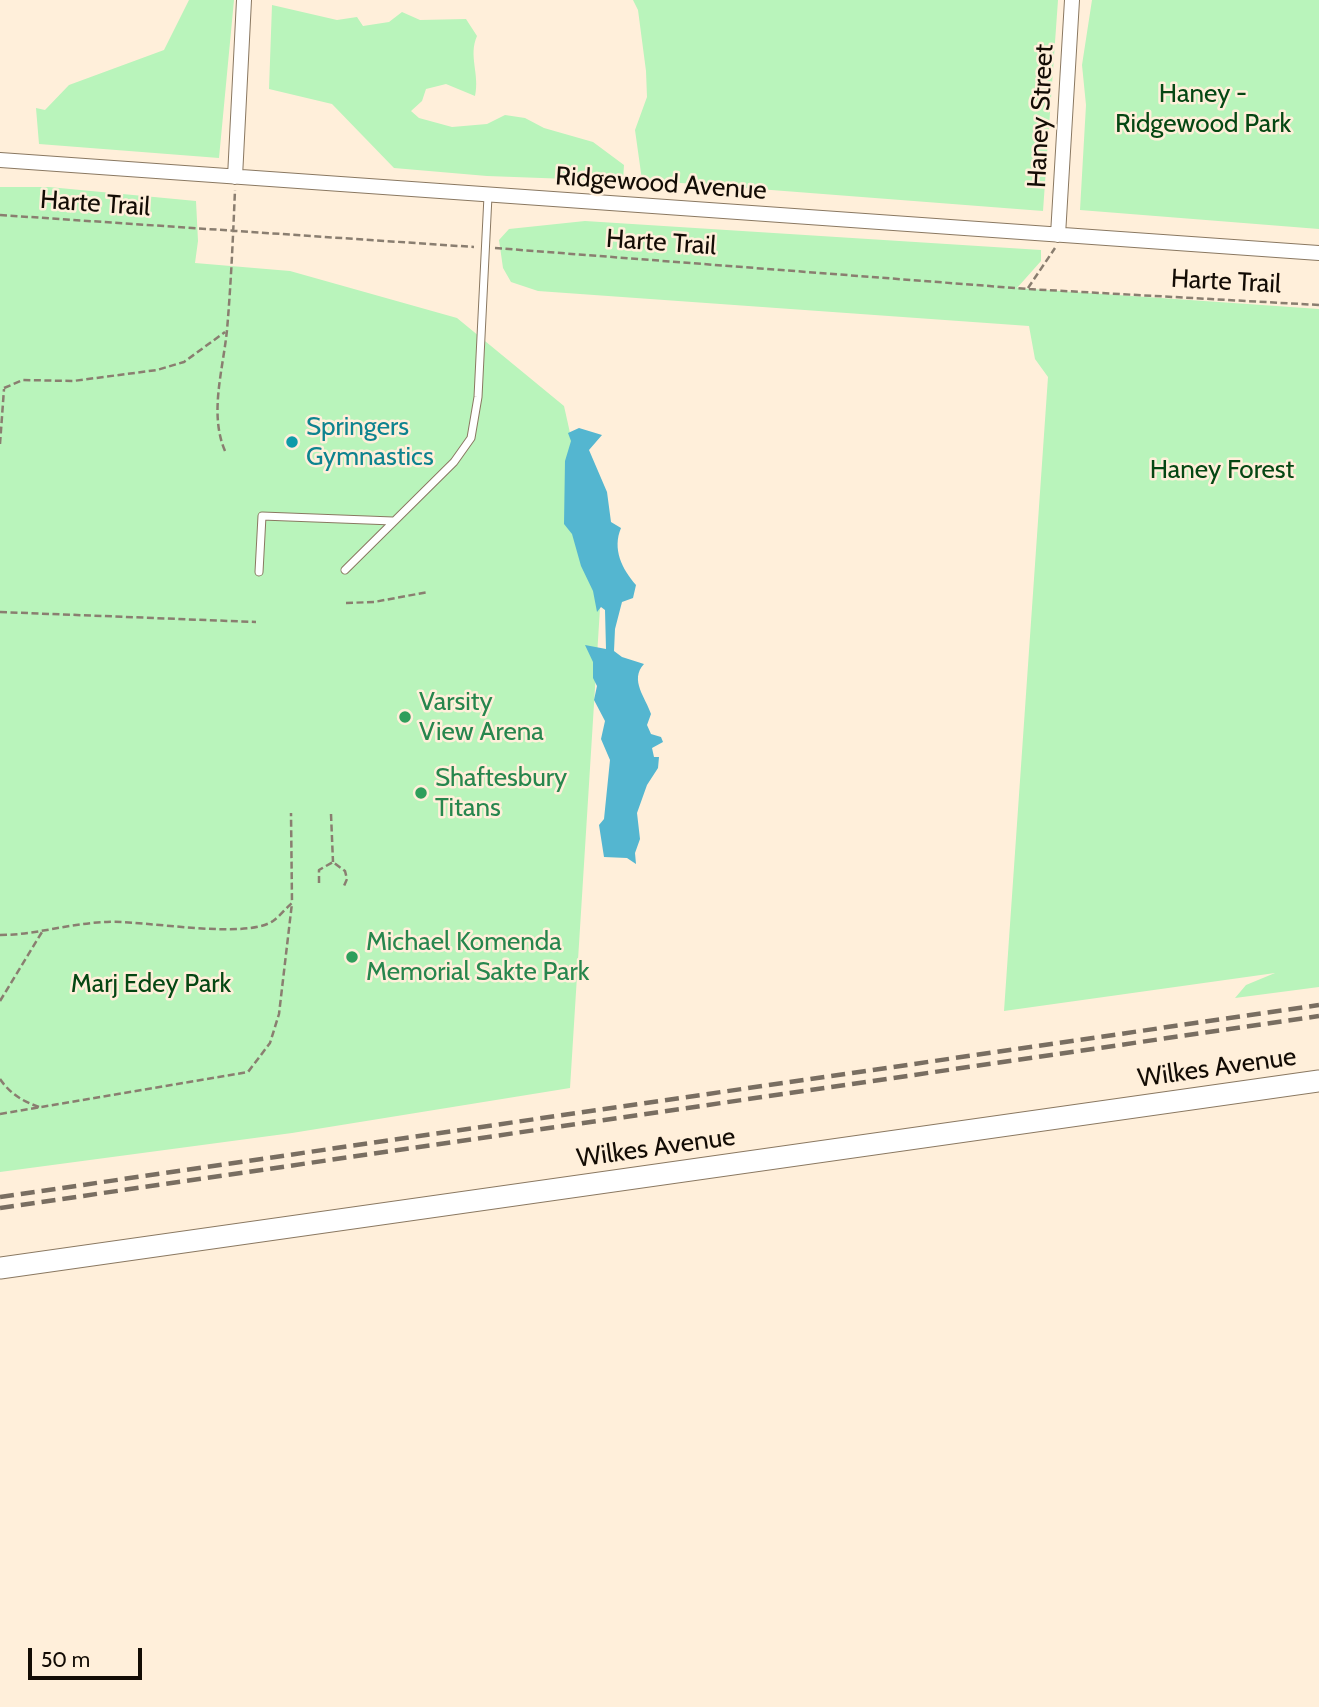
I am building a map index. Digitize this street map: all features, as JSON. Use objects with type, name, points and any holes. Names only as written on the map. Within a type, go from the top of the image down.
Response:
[{"type":"main road","name":"Wilkes Avenue","points":[[0,1268],[1319,1081]]},
{"type":"street","points":[[235,177],[244,0]]},
{"type":"street","name":"Haney Street","points":[[1058,235],[1072,0]]},
{"type":"street","name":"Ridgewood Avenue","points":[[0,160],[488,197],[1319,253]]},
{"type":"lane","points":[[345,570],[454,462],[471,439],[478,397],[488,197]]},
{"type":"lane","points":[[260,572],[262,516],[393,522]]},
{"type":"path","points":[[225,452],[218,434],[218,407],[227,330],[235,177]]},
{"type":"path","name":"Harte Trail","points":[[0,215],[485,247],[1028,289],[1319,305]]},
{"type":"path","points":[[1028,289],[1029,283],[1053,254],[1058,235]]},
{"type":"path","points":[[0,386],[4,388],[23,380],[73,381],[157,370],[184,362],[227,330]]},
{"type":"path","points":[[0,444],[4,388]]},
{"type":"path","points":[[346,603],[374,602],[428,593]]},
{"type":"path","points":[[0,612],[256,622]]},
{"type":"path","points":[[0,1114],[248,1072],[270,1043],[279,1014],[292,902],[291,813]]},
{"type":"path","points":[[331,814],[333,862]]},
{"type":"path","points":[[318,884],[319,870],[333,862]]},
{"type":"path","points":[[333,862],[345,871],[347,879],[344,886]]},
{"type":"path","points":[[0,935],[109,922],[236,929],[271,923],[292,902]]},
{"type":"path","points":[[0,1001],[42,932]]},
{"type":"path","points":[[0,1079],[8,1090],[24,1101],[43,1108]]},
{"type":"green space","points":[[189,0],[234,0],[219,158],[39,144],[36,108],[45,110],[69,85],[164,50]]},
{"type":"green space","points":[[633,0],[1058,0],[1043,211],[642,180],[635,130],[647,97],[646,71],[638,10]]},
{"type":"green space","name":"Haney - Ridgewood Park","points":[[1092,0],[1319,0],[1319,229],[1080,210],[1086,105],[1082,65]]},
{"type":"green space","points":[[272,5],[337,20],[357,17],[363,26],[389,22],[402,12],[420,20],[466,19],[477,36],[474,51],[475,96],[446,84],[426,89],[422,101],[411,111],[419,118],[452,127],[487,124],[505,115],[525,118],[544,128],[593,142],[624,165],[623,181],[487,176],[394,168],[332,104],[269,89]]},
{"type":"green space","name":"Marj Edey Park","points":[[0,187],[49,187],[196,201],[198,241],[195,263],[290,271],[457,318],[564,406],[602,576],[570,1088],[292,1133],[0,1172]]},
{"type":"green space","name":"Haney Forest","points":[[585,221],[1041,250],[1041,261],[1017,288],[1319,309],[1319,987],[1235,998],[1246,985],[1275,973],[1004,1011],[1048,377],[1035,359],[1029,326],[538,291],[511,282],[503,268],[499,240],[509,229]]},
{"type":"water","points":[[579,428],[602,435],[589,450],[607,492],[611,522],[621,528],[618,536],[620,558],[636,585],[633,598],[622,602],[615,629],[614,651],[622,657],[644,664],[638,676],[638,683],[651,714],[647,725],[651,734],[661,737],[663,742],[652,748],[654,757],[659,757],[658,768],[647,785],[637,813],[640,839],[635,853],[636,864],[627,858],[604,857],[599,825],[604,819],[610,760],[601,739],[605,721],[594,700],[597,686],[593,678],[593,662],[585,645],[606,649],[605,610],[601,607],[597,612],[593,591],[581,566],[572,534],[564,524],[565,461],[571,441],[568,433]]},
{"type":"railway","points":[[0,1197],[1319,1005]]},
{"type":"railway","points":[[0,1208],[1319,1016]]},
{"type":"place","name":"Springers Gymnastics","points":[[292,442]]},
{"type":"place","name":"Varsity View Arena","points":[[405,717]]},
{"type":"place","name":"Shaftesbury Titans","points":[[421,793]]},
{"type":"place","name":"Michael Komenda Memorial Sakte Park","points":[[352,957]]}]
